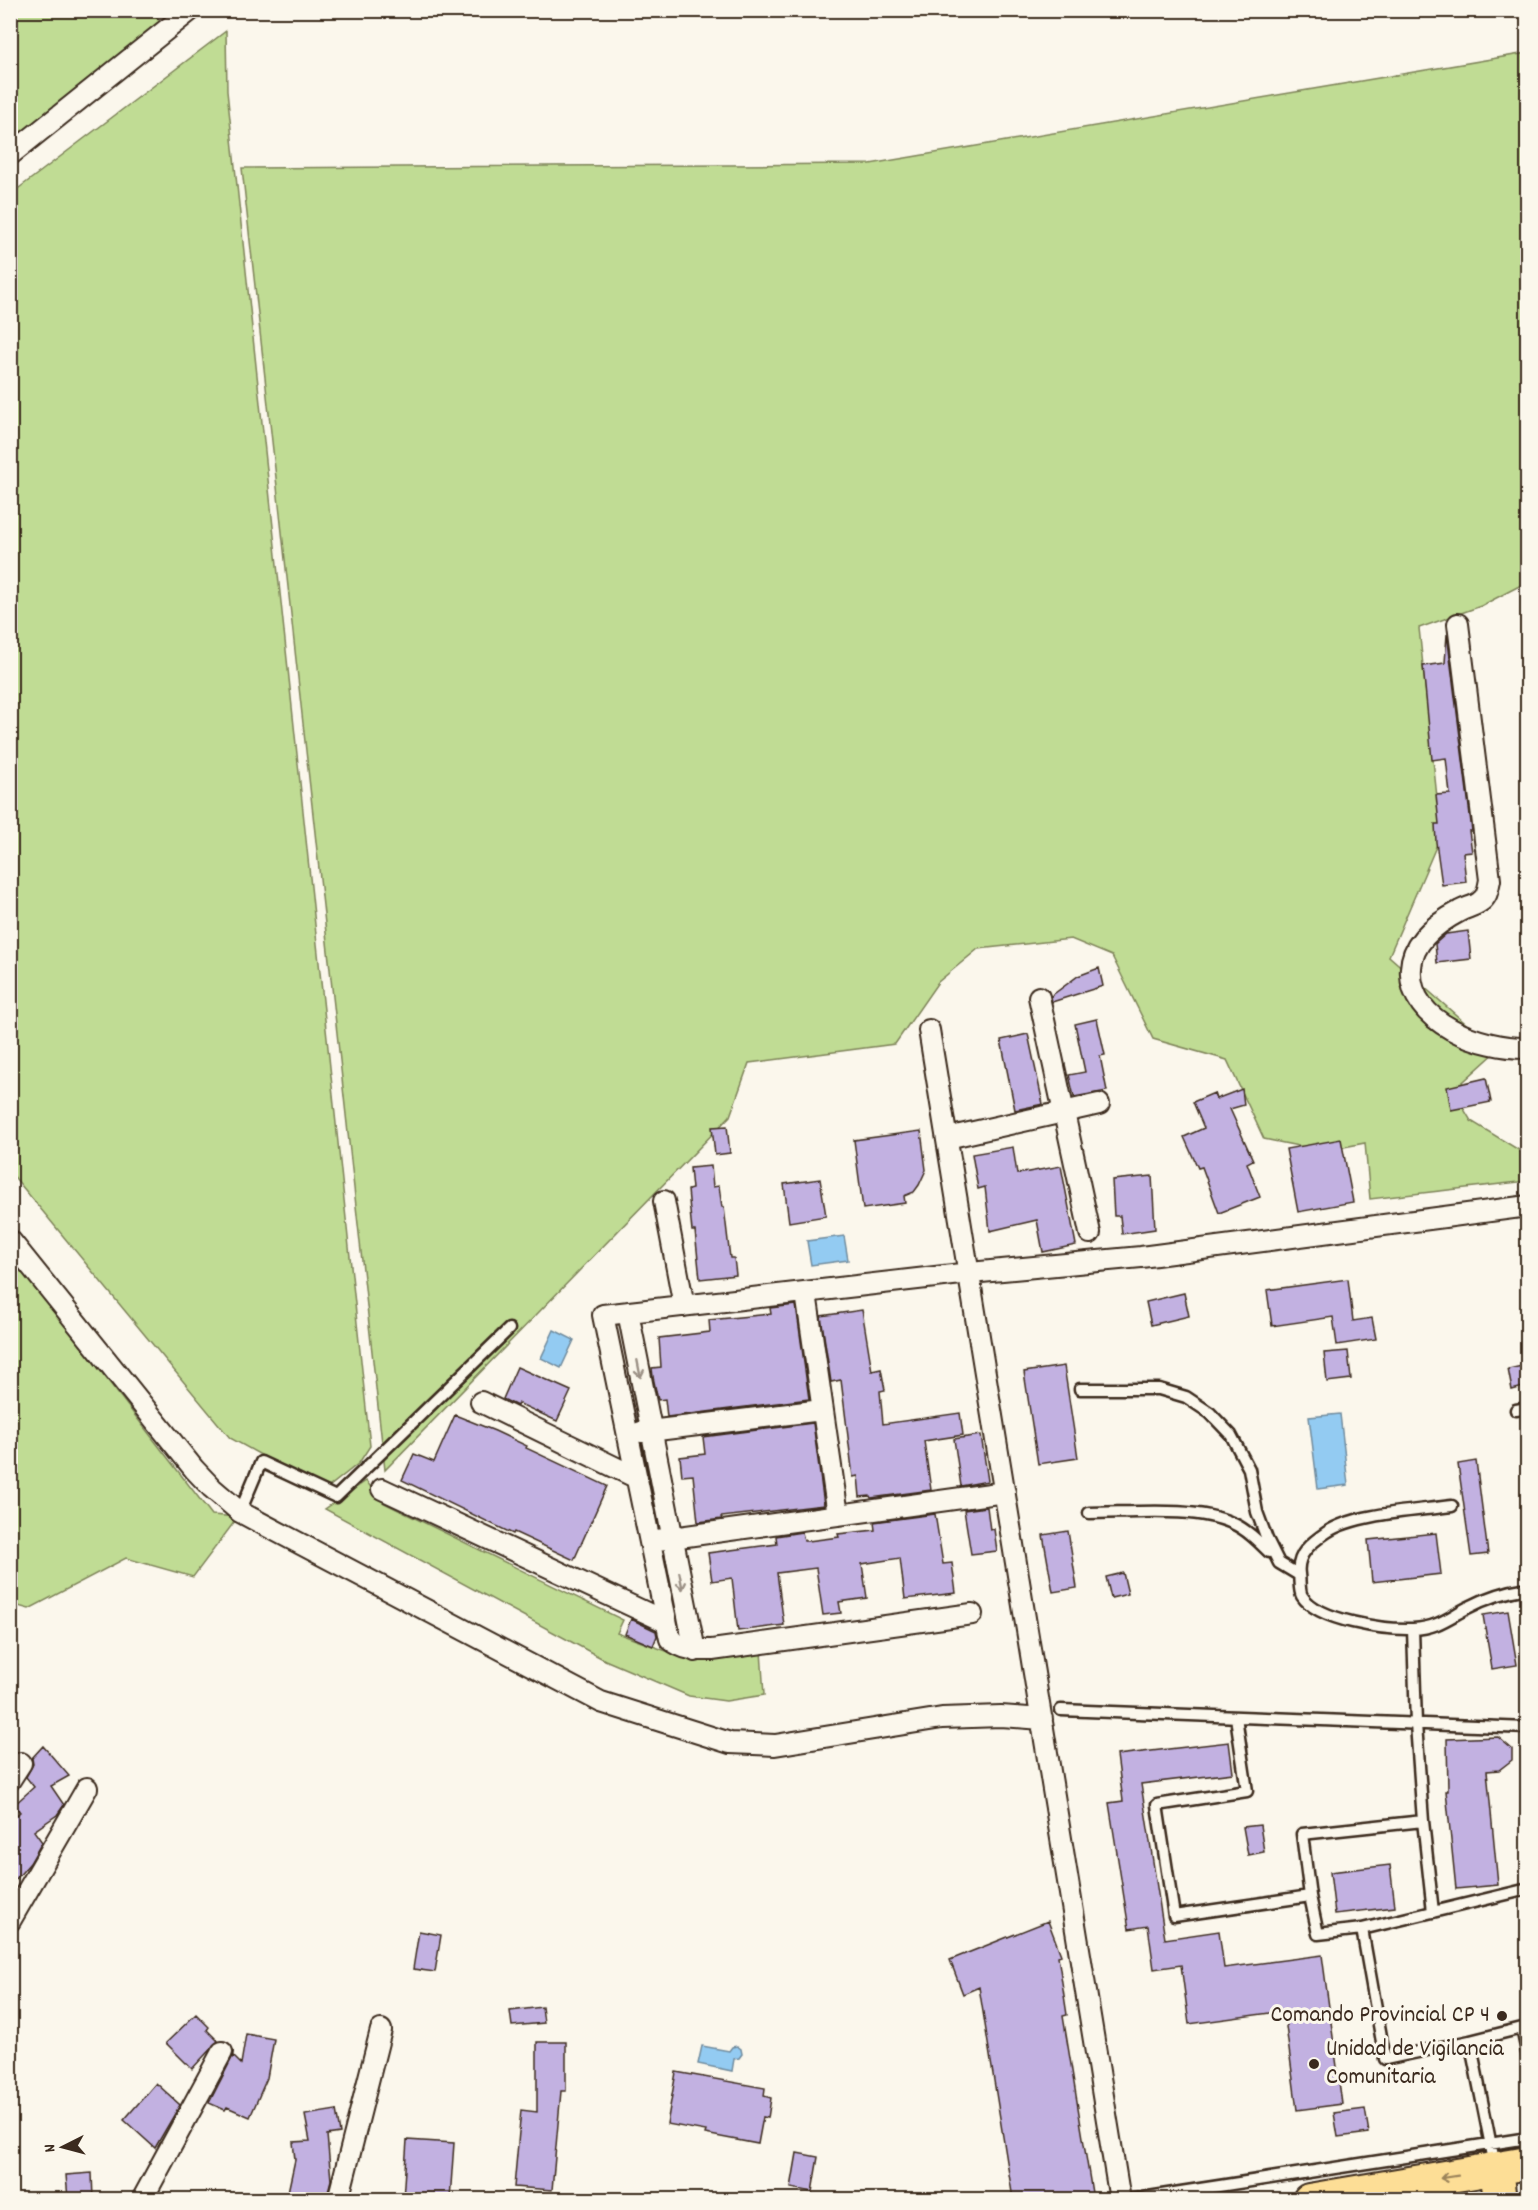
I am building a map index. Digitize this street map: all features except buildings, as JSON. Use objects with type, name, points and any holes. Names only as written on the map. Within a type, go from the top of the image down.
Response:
[{"type":"main road","points":[[1310,2199],[1498,2184],[1527,2163]]},
{"type":"street","points":[[10,155],[191,10]]},
{"type":"street","points":[[1458,624],[1490,880],[1488,893],[1481,901],[1440,922],[1417,947],[1411,967],[1413,986],[1420,1003],[1454,1031],[1473,1039],[1508,1048],[1527,1048]]},
{"type":"street","points":[[1039,997],[1090,1233]]},
{"type":"street","points":[[929,1030],[1120,2199]]},
{"type":"street","points":[[947,1138],[1099,1104]]},
{"type":"street","points":[[664,1201],[684,1306]]},
{"type":"street","points":[[972,1614],[712,1650],[694,1650],[679,1646],[670,1639],[603,1315],[970,1273],[1141,1257],[1527,1206]]},
{"type":"street","points":[[10,1240],[194,1469],[212,1488],[242,1508],[601,1702],[730,1743],[775,1745],[942,1718],[1041,1714]]},
{"type":"street","points":[[806,1293],[838,1515]]},
{"type":"street","points":[[628,1312],[694,1650]]},
{"type":"street","points":[[481,1402],[637,1478]]},
{"type":"street","points":[[627,1434],[822,1410]]},
{"type":"street","points":[[382,1489],[666,1622]]},
{"type":"street","points":[[650,1541],[1005,1492]]},
{"type":"street","points":[[10,1780],[21,1762]]},
{"type":"street","points":[[10,1921],[87,1788]]},
{"type":"street","points":[[338,2199],[381,2030]]},
{"type":"street","points":[[142,2199],[222,2052]]},
{"type":"lane","points":[[242,1508],[261,1462],[336,1497],[509,1329]]},
{"type":"lane","points":[[1080,1389],[1159,1389],[1186,1398],[1209,1413],[1231,1435],[1249,1469],[1257,1512],[1279,1563]]},
{"type":"lane","points":[[1516,1410],[1527,1408]]},
{"type":"lane","points":[[1452,1506],[1357,1520],[1329,1531],[1305,1549],[1298,1568],[1301,1595],[1316,1610],[1342,1620],[1413,1629],[1439,1625],[1468,1608],[1509,1591],[1527,1588]]},
{"type":"lane","points":[[1089,1513],[1206,1515],[1233,1523],[1257,1539],[1279,1563],[1299,1575]]},
{"type":"lane","points":[[1413,1629],[1416,1724],[1433,1912]]},
{"type":"lane","points":[[1061,1710],[1527,1728]]},
{"type":"lane","points":[[1236,1717],[1247,1791],[1158,1805],[1174,1916],[1310,1896]]},
{"type":"lane","points":[[1423,1821],[1302,1834],[1310,1896],[1318,1934],[1362,1929],[1527,1889]]},
{"type":"lane","points":[[1362,1929],[1385,2059],[1525,2028],[1527,2057]]},
{"type":"lane","points":[[1470,2041],[1498,2184]]},
{"type":"lane","points":[[1129,2199],[1527,2138]]},
{"type":"green space","points":[[11,11],[151,11],[164,25],[11,143]]},
{"type":"green space","points":[[226,31],[227,91],[370,1446],[359,1463],[325,1490],[230,1438],[11,1173],[11,194]]},
{"type":"green space","points":[[1527,53],[1527,582],[1481,606],[1419,628],[1441,835],[1389,956],[1497,1051],[1453,1091],[1471,1121],[1527,1155],[1527,1181],[1370,1199],[1365,1143],[1323,1151],[1264,1139],[1227,1060],[1153,1039],[1112,956],[1071,939],[978,949],[938,982],[895,1044],[749,1063],[730,1116],[385,1470],[242,168],[870,164]]},
{"type":"green space","points":[[10,1254],[212,1515],[238,1517],[193,1577],[126,1558],[29,1609],[11,1604]]},
{"type":"green space","points":[[366,1481],[384,1503],[623,1620],[617,1633],[669,1652],[695,1657],[761,1651],[764,1695],[726,1701],[689,1696],[605,1660],[325,1509]]},
{"type":"water","points":[[844,1236],[848,1260],[811,1265],[807,1241]]},
{"type":"water","points":[[554,1330],[574,1340],[561,1368],[541,1358]]},
{"type":"water","points":[[1340,1414],[1348,1485],[1318,1489],[1309,1417]]},
{"type":"water","points":[[702,2046],[729,2051],[732,2047],[737,2046],[741,2049],[742,2054],[739,2058],[734,2059],[732,2071],[698,2064]]},
{"type":"place","name":"Comando Provincial CP 4","points":[[1502,2016]]},
{"type":"place","name":"Unidad de Vigilancia Comunitaria","points":[[1314,2064]]}]
